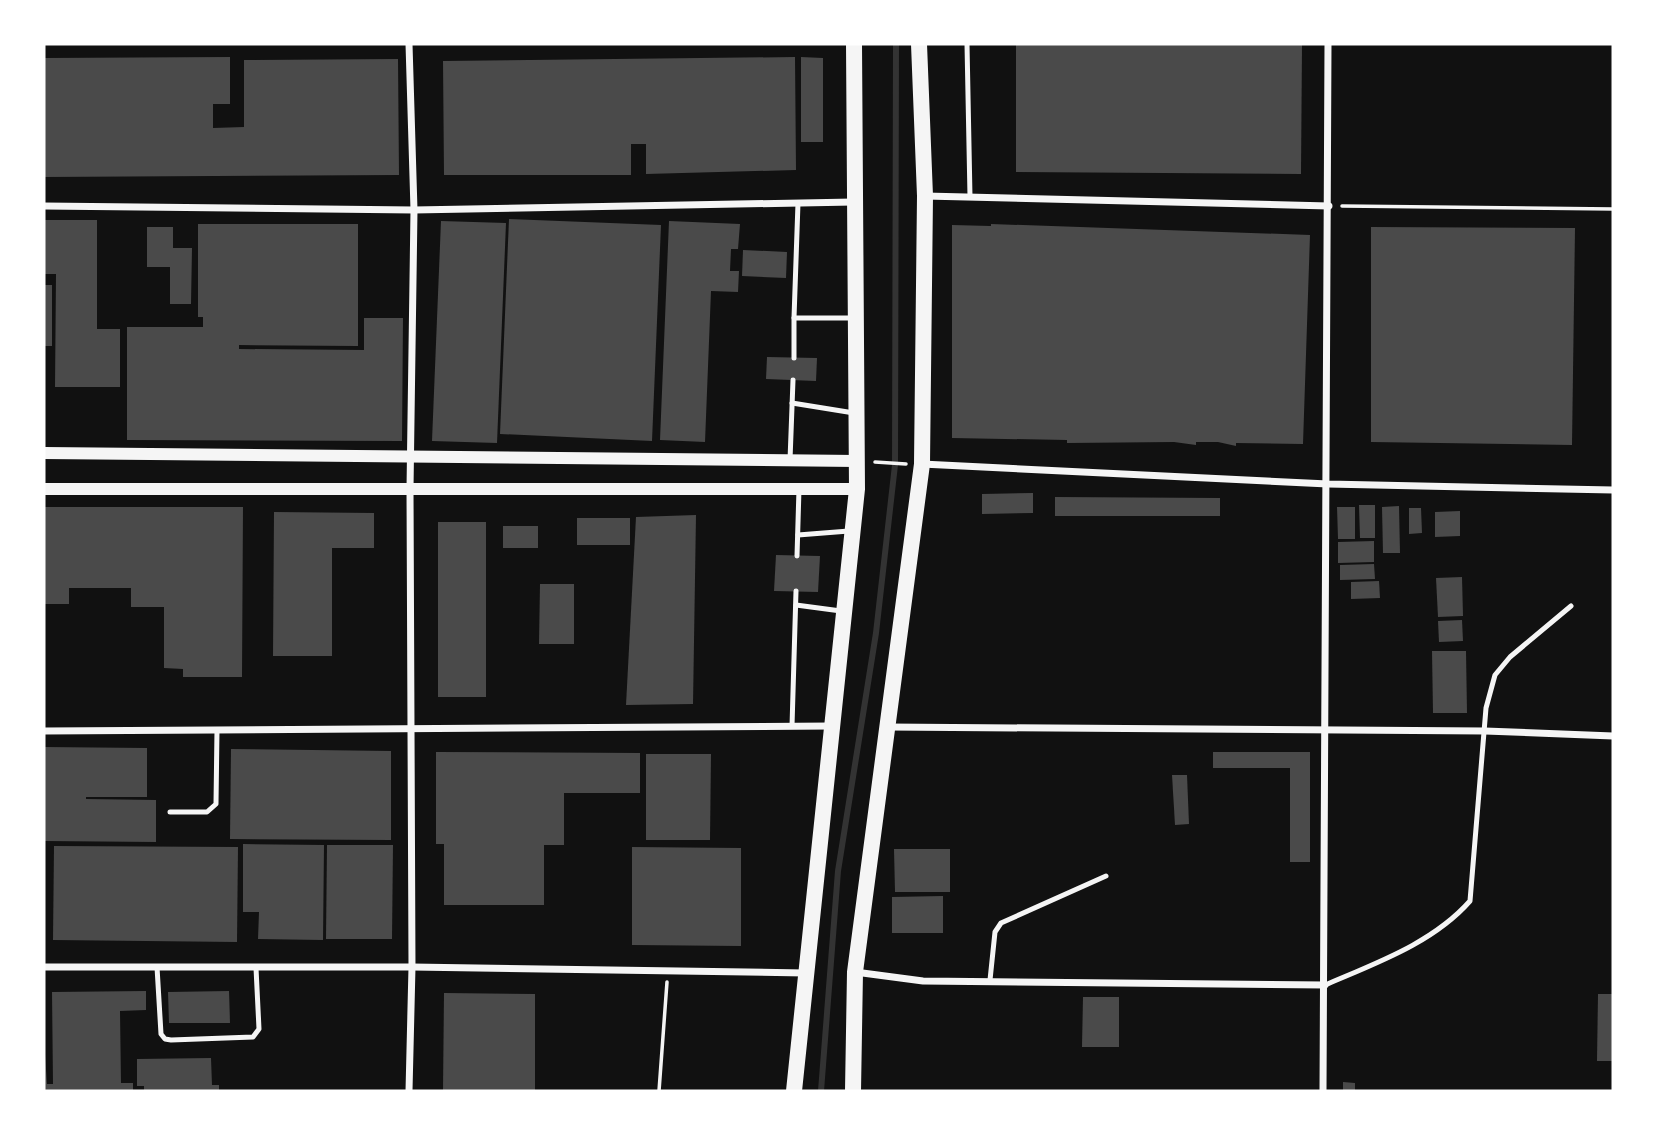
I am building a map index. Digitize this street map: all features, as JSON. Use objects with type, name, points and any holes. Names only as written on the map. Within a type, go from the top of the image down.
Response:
[{"type":"main road","points":[[794,1091],[857,489],[854,44]]},
{"type":"main road","points":[[853,1091],[855,972],[922,464],[925,196],[919,44]]},
{"type":"street","points":[[409,44],[414,211],[410,489],[412,967],[409,1091]]},
{"type":"street","points":[[1323,1091],[1328,484],[1328,44]]},
{"type":"street","points":[[925,196],[1329,206]]},
{"type":"street","points":[[44,206],[414,211],[853,202]]},
{"type":"street","points":[[44,453],[857,461]]},
{"type":"street","points":[[922,464],[1328,484],[1613,490]]},
{"type":"street","points":[[44,489],[857,489]]},
{"type":"street","points":[[44,732],[832,726]]},
{"type":"street","points":[[887,727],[1485,731],[1613,736]]},
{"type":"street","points":[[44,967],[412,967],[805,973]]},
{"type":"street","points":[[855,972],[923,981],[1325,985]]},
{"type":"lane","points":[[967,44],[970,197]]},
{"type":"lane","points":[[794,358],[798,203]]},
{"type":"lane","points":[[794,318],[855,318]]},
{"type":"lane","points":[[790,460],[793,380]]},
{"type":"lane","points":[[792,402],[857,414]]},
{"type":"lane","points":[[797,556],[799,487]]},
{"type":"lane","points":[[798,535],[852,530]]},
{"type":"lane","points":[[792,726],[796,591]]},
{"type":"lane","points":[[796,605],[843,611]]},
{"type":"lane","points":[[1325,985],[1392,957],[1454,919],[1470,901],[1486,708],[1495,675],[1510,657],[1571,606]]},
{"type":"lane","points":[[170,812],[207,812],[216,804],[217,730]]},
{"type":"lane","points":[[990,980],[995,932],[1001,923],[1107,876]]},
{"type":"lane","points":[[157,968],[161,1034],[165,1039],[171,1040],[253,1037],[259,1029],[256,968]]},
{"type":"path","points":[[1329,206],[1613,209]]},
{"type":"path","points":[[889,463],[902,464]]},
{"type":"path","points":[[659,1091],[668,971]]},
{"type":"building","points":[[1016,44],[1302,44],[1301,174],[1016,172]]},
{"type":"building","points":[[230,57],[230,104],[213,104],[213,128],[244,127],[244,60],[398,59],[399,175],[44,177],[44,58]]},
{"type":"building","points":[[795,57],[796,170],[646,174],[646,144],[631,144],[631,175],[444,175],[443,61]]},
{"type":"building","points":[[801,57],[823,58],[823,142],[801,142]]},
{"type":"building","points":[[509,219],[661,225],[652,441],[500,434]]},
{"type":"building","points":[[44,220],[97,220],[97,329],[120,329],[120,387],[55,387],[56,274],[44,274]]},
{"type":"building","points":[[441,221],[506,223],[497,443],[432,441]]},
{"type":"building","points":[[669,221],[740,224],[738,249],[731,249],[730,271],[739,271],[738,292],[711,291],[705,442],[660,440]]},
{"type":"building","points":[[198,224],[358,224],[358,346],[239,345],[239,349],[364,350],[364,318],[403,318],[402,441],[127,440],[127,327],[203,327],[203,317],[198,317]]},
{"type":"building","points":[[952,225],[1310,235],[1303,444],[1236,443],[1236,446],[1218,442],[1196,442],[1196,445],[1174,442],[1067,443],[1067,440],[952,438]]},
{"type":"building","points":[[147,227],[173,227],[173,248],[192,248],[191,304],[170,304],[170,267],[147,267]]},
{"type":"building","points":[[1371,227],[1575,228],[1572,445],[1371,442]]},
{"type":"building","points":[[743,250],[787,252],[786,278],[742,276]]},
{"type":"building","points":[[44,285],[52,285],[52,346],[44,346]]},
{"type":"building","points":[[767,357],[817,358],[816,381],[766,379]]},
{"type":"building","points":[[1033,493],[1033,513],[982,514],[982,494]]},
{"type":"building","points":[[1055,497],[1220,498],[1220,516],[1055,516]]},
{"type":"building","points":[[1359,505],[1375,505],[1375,538],[1360,538]]},
{"type":"building","points":[[1399,506],[1400,553],[1383,553],[1382,507]]},
{"type":"building","points":[[44,507],[243,507],[242,677],[183,677],[183,669],[164,668],[164,607],[131,607],[131,588],[69,588],[69,604],[44,604]]},
{"type":"building","points":[[1337,507],[1355,507],[1355,539],[1338,539]]},
{"type":"building","points":[[1409,508],[1421,508],[1422,533],[1409,534]]},
{"type":"building","points":[[1460,511],[1460,536],[1435,537],[1435,512]]},
{"type":"building","points":[[274,512],[374,513],[374,548],[332,548],[332,656],[273,656]]},
{"type":"building","points":[[696,515],[693,704],[626,705],[636,517]]},
{"type":"building","points":[[577,518],[630,518],[630,545],[577,545]]},
{"type":"building","points":[[438,522],[486,522],[486,697],[438,697]]},
{"type":"building","points":[[503,526],[538,526],[538,548],[503,548]]},
{"type":"building","points":[[1374,541],[1374,562],[1338,563],[1338,542]]},
{"type":"building","points":[[776,555],[820,556],[818,592],[774,591]]},
{"type":"building","points":[[1374,564],[1375,579],[1340,580],[1340,565]]},
{"type":"building","points":[[1462,577],[1463,616],[1438,617],[1436,578]]},
{"type":"building","points":[[1379,581],[1380,598],[1351,599],[1351,582]]},
{"type":"building","points":[[540,584],[574,584],[574,644],[539,644]]},
{"type":"building","points":[[1462,620],[1463,641],[1439,642],[1438,621]]},
{"type":"building","points":[[1432,651],[1466,651],[1467,713],[1433,713]]},
{"type":"building","points":[[44,747],[147,748],[147,797],[86,799],[156,800],[156,842],[44,841]]},
{"type":"building","points":[[231,749],[391,751],[391,840],[230,839]]},
{"type":"building","points":[[436,752],[640,753],[640,793],[564,793],[564,845],[544,845],[544,905],[444,905],[444,844],[436,844]]},
{"type":"building","points":[[1213,752],[1310,752],[1310,862],[1290,862],[1290,768],[1213,768]]},
{"type":"building","points":[[646,754],[711,754],[710,840],[646,840]]},
{"type":"building","points":[[1172,775],[1187,775],[1189,824],[1175,825]]},
{"type":"building","points":[[243,844],[324,845],[323,940],[258,939],[259,912],[243,912]]},
{"type":"building","points":[[327,845],[393,845],[392,939],[326,939]]},
{"type":"building","points":[[54,846],[238,847],[237,942],[53,940]]},
{"type":"building","points":[[632,847],[741,848],[741,946],[632,945]]},
{"type":"building","points":[[894,849],[950,849],[950,892],[895,892]]},
{"type":"building","points":[[943,896],[943,933],[892,933],[892,897]]},
{"type":"building","points":[[146,991],[146,1010],[120,1011],[121,1083],[133,1083],[133,1091],[44,1091],[44,1040],[47,1084],[53,1084],[52,992]]},
{"type":"building","points":[[229,991],[230,1023],[169,1023],[168,992]]},
{"type":"building","points":[[444,993],[535,994],[535,1091],[443,1091]]},
{"type":"building","points":[[1598,994],[1613,994],[1613,1061],[1597,1061]]},
{"type":"building","points":[[1083,997],[1119,997],[1119,1047],[1082,1047]]},
{"type":"building","points":[[211,1058],[212,1085],[219,1085],[219,1091],[144,1091],[144,1086],[137,1086],[137,1059]]},
{"type":"building","points":[[1343,1082],[1355,1083],[1355,1091],[1343,1091]]},
{"type":"waterway","points":[[821,1091],[838,871],[876,633],[895,465],[896,44]]}]
